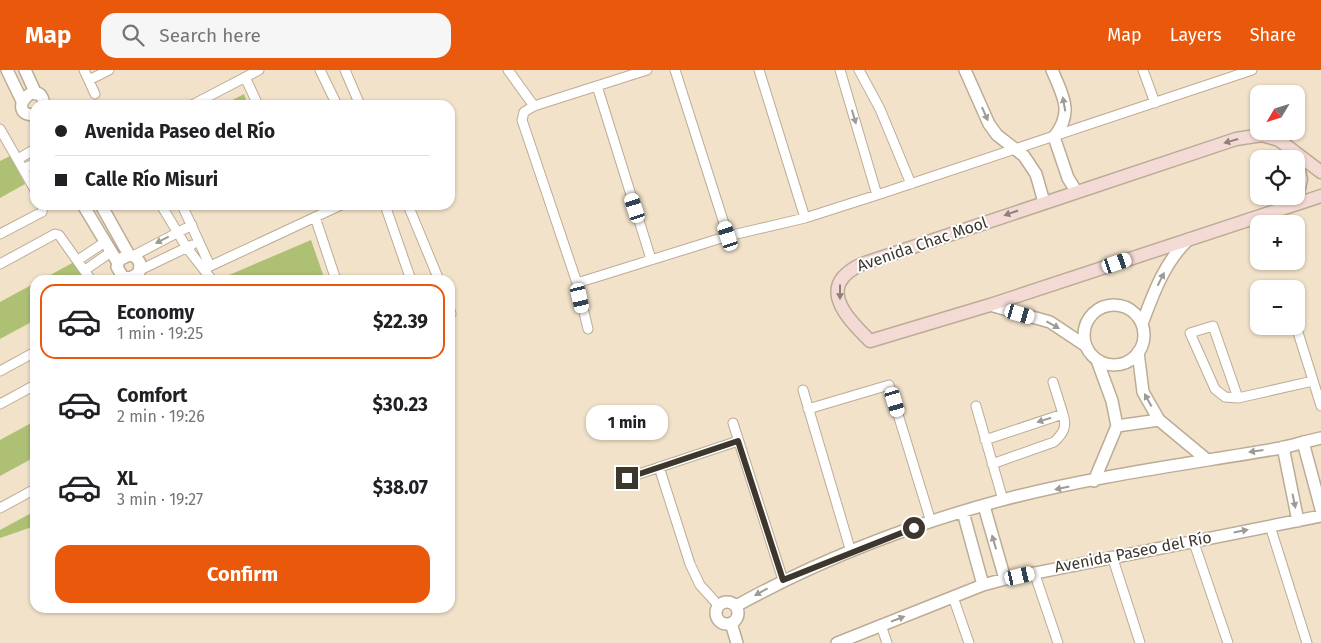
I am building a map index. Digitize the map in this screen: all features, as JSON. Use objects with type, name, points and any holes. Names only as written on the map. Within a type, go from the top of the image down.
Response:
[{"type":"main road","name":"Avenida Chac Mool","points":[[1288,150],[1279,140],[1262,135],[1236,139],[862,264],[845,272],[840,281],[839,297],[842,311],[870,341],[990,305],[1292,205]]},
{"type":"main road","name":"Avenida Chac Mool","points":[[1305,163],[1321,172]]},
{"type":"main road","name":"Avenida Chac Mool","points":[[1305,201],[1321,196]]},
{"type":"street","points":[[7,70],[22,101],[22,108],[30,115]]},
{"type":"street","points":[[25,70],[36,94],[43,100]]},
{"type":"street","points":[[84,70],[95,94]]},
{"type":"street","points":[[89,80],[109,70]]},
{"type":"street","points":[[201,100],[259,70]]},
{"type":"street","points":[[320,70],[335,100]]},
{"type":"street","points":[[345,70],[358,100]]},
{"type":"street","points":[[508,70],[534,106]]},
{"type":"street","points":[[588,329],[577,283],[523,127],[524,112],[534,106],[647,70]]},
{"type":"street","points":[[675,70],[728,236]]},
{"type":"street","points":[[759,70],[804,218]]},
{"type":"street","points":[[840,70],[877,195]]},
{"type":"street","points":[[859,70],[880,109],[911,184]]},
{"type":"street","points":[[965,70],[989,124],[997,135],[1016,149],[1036,174],[1044,202]]},
{"type":"street","points":[[1052,70],[1066,108],[1061,128],[1054,137]]},
{"type":"street","points":[[1143,70],[1155,103]]},
{"type":"street","points":[[577,283],[728,236],[804,218],[877,195],[1155,103],[1231,73],[1252,70]]},
{"type":"street","points":[[245,77],[256,100]]},
{"type":"street","points":[[597,86],[651,260]]},
{"type":"street","points":[[22,101],[26,95],[36,94]]},
{"type":"street","points":[[0,129],[30,181]]},
{"type":"street","points":[[1054,137],[1068,178],[1076,191]]},
{"type":"street","points":[[18,159],[30,152]]},
{"type":"street","points":[[23,169],[30,166]]},
{"type":"street","points":[[0,234],[42,212],[42,210]]},
{"type":"street","points":[[86,210],[118,263],[118,271],[122,275]]},
{"type":"street","points":[[104,210],[131,255],[138,260],[141,274],[199,242]]},
{"type":"street","points":[[164,210],[187,248],[207,267]]},
{"type":"street","points":[[184,210],[199,242],[210,275]]},
{"type":"street","points":[[207,267],[330,210]]},
{"type":"street","points":[[386,210],[409,275]]},
{"type":"street","points":[[410,210],[437,275]]},
{"type":"street","points":[[315,217],[334,275]]},
{"type":"street","points":[[118,263],[122,257],[131,255],[192,226]]},
{"type":"street","points":[[0,264],[55,234],[63,237],[88,275]]},
{"type":"street","points":[[1142,324],[1153,295],[1176,251],[1189,239]]},
{"type":"street","points":[[78,260],[105,242]]},
{"type":"street","points":[[85,270],[111,252]]},
{"type":"street","points":[[990,305],[1050,322],[1086,346],[1097,360],[1112,401],[1117,426],[1094,481]]},
{"type":"street","points":[[1086,346],[1085,328],[1088,319],[1102,307],[1121,306],[1130,310],[1142,324],[1144,334],[1138,352],[1143,392],[1159,420],[1206,459]]},
{"type":"street","points":[[1238,398],[1213,326],[1190,333],[1215,389],[1225,397],[1238,398],[1313,381]]},
{"type":"street","points":[[1299,335],[1321,406]]},
{"type":"street","points":[[1097,360],[1114,365],[1123,363],[1138,352]]},
{"type":"street","points":[[0,371],[30,355]]},
{"type":"street","points":[[992,464],[1054,442],[1062,435],[1066,424],[1053,382]]},
{"type":"street","points":[[808,408],[890,385],[930,522]]},
{"type":"street","points":[[0,404],[30,388]]},
{"type":"street","points":[[803,390],[851,552]]},
{"type":"street","points":[[976,406],[1003,500]]},
{"type":"street","points":[[985,440],[1063,414]]},
{"type":"street","points":[[1117,426],[1159,420]]},
{"type":"street","points":[[733,423],[783,580]]},
{"type":"street","points":[[736,606],[783,580],[851,552],[930,522],[1003,500],[1206,459],[1283,448],[1321,438]]},
{"type":"street","points":[[627,478],[738,441]]},
{"type":"street","points":[[1303,442],[1321,509]]},
{"type":"street","points":[[1283,448],[1298,520]]},
{"type":"street","points":[[659,467],[690,564],[700,585],[719,606]]},
{"type":"street","points":[[0,508],[30,492]]},
{"type":"street","points":[[984,506],[1005,579]]},
{"type":"street","points":[[962,512],[983,585]]},
{"type":"street","name":"Avenida Paseo del Río","points":[[836,643],[983,585],[1005,579],[1112,556],[1321,516]]},
{"type":"street","points":[[1270,526],[1306,643]]},
{"type":"street","points":[[1193,540],[1228,643]]},
{"type":"street","points":[[1112,556],[1140,643]]},
{"type":"street","points":[[1034,572],[1058,643]]},
{"type":"street","points":[[952,597],[969,643]]},
{"type":"street","points":[[728,602],[736,606],[738,616],[731,623],[724,623],[718,619],[716,612],[719,606],[728,602]]},
{"type":"street","points":[[731,623],[737,643]]},
{"type":"street","points":[[881,625],[887,643]]},
{"type":"green space","points":[[244,94],[246,100],[233,100]]},
{"type":"green space","points":[[10,156],[25,184],[0,198],[0,161]]},
{"type":"green space","points":[[311,240],[323,275],[229,275]]},
{"type":"green space","points":[[76,261],[84,275],[50,275]]},
{"type":"green space","points":[[30,286],[30,323],[0,339],[0,302]]},
{"type":"green space","points":[[30,424],[30,460],[0,476],[0,440]]},
{"type":"green space","points":[[30,514],[30,528],[0,538],[0,530]]},
{"type":"route","points":[[627,478],[738,441],[783,580],[914,528]]}]
